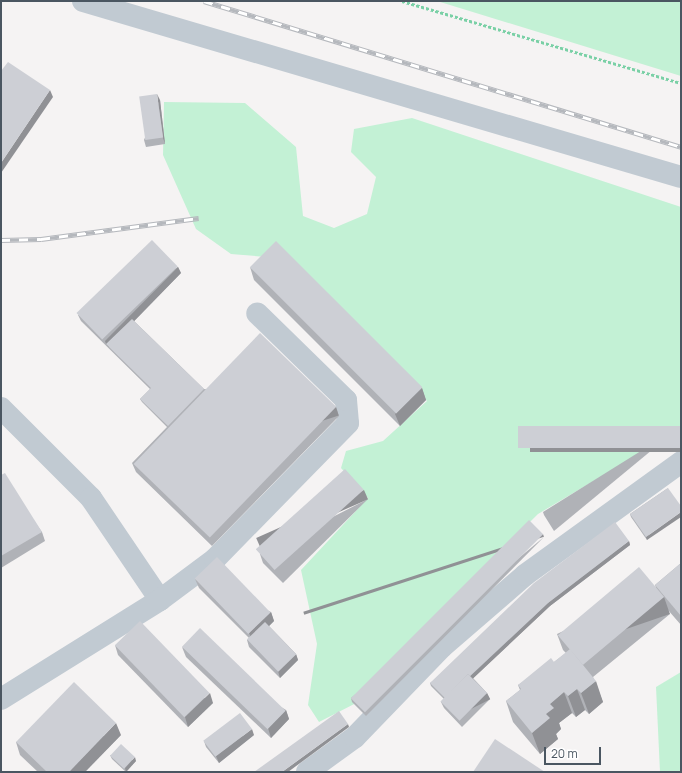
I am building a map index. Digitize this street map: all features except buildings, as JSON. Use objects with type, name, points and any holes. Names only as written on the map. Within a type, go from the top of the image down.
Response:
[{"type":"lane","points":[[83,1],[681,177]]},
{"type":"lane","points":[[1,699],[160,600],[215,559],[348,423],[346,400],[257,313]]},
{"type":"lane","points":[[1,408],[92,498],[160,600]]},
{"type":"lane","points":[[307,772],[355,737],[442,647],[525,575],[681,462]]},
{"type":"path","points":[[402,1],[681,83]]},
{"type":"green space","points":[[437,1],[681,1],[681,76]]},
{"type":"green space","points":[[164,102],[245,103],[296,147],[303,216],[334,228],[367,214],[376,177],[351,152],[354,129],[412,118],[681,207],[681,429],[538,514],[424,627],[364,699],[319,722],[308,705],[317,644],[301,570],[368,498],[341,468],[346,451],[383,441],[427,401],[291,259],[231,254],[196,229],[163,155]]},
{"type":"green space","points":[[681,672],[681,772],[660,772],[656,687]]},
{"type":"railway","points":[[204,1],[681,147]]},
{"type":"railway","points":[[1,240],[41,239],[199,218]]}]
